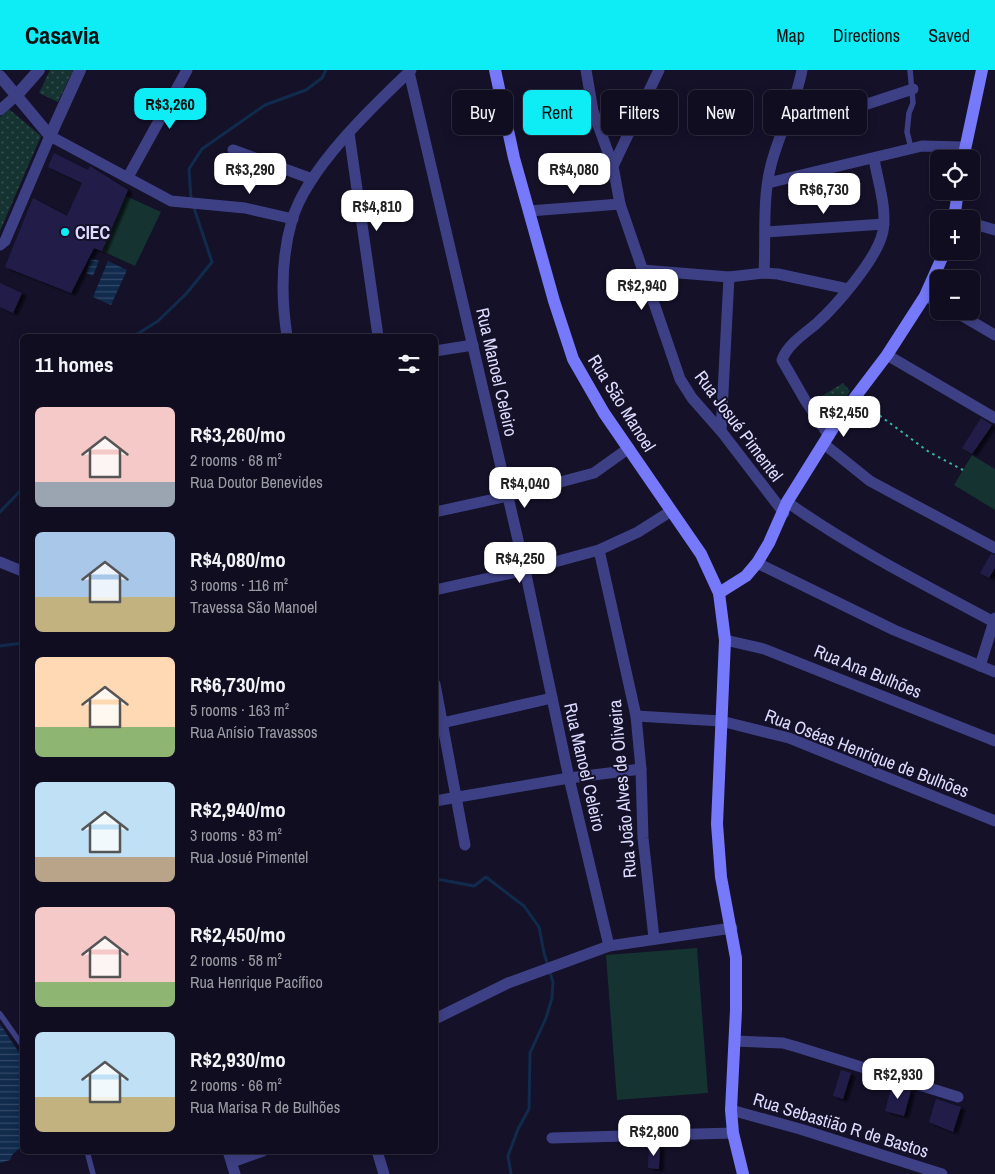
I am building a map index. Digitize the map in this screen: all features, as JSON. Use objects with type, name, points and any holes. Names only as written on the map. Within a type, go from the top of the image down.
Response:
[{"type":"main road","name":"Rua São Manoel","points":[[495,70],[514,158],[554,302],[573,359],[604,413],[701,554],[719,593],[725,640],[718,770],[717,840],[721,877],[732,928],[737,984],[730,1110],[733,1133],[743,1174]]},
{"type":"main road","points":[[964,150],[982,70]]},
{"type":"main road","points":[[719,593],[746,576],[757,563],[786,508],[826,440],[854,396],[887,354],[925,296],[941,260]]},
{"type":"street","points":[[0,110],[17,95],[39,70]]},
{"type":"street","points":[[0,245],[5,241],[21,206],[80,70]]},
{"type":"street","points":[[128,176],[187,70]]},
{"type":"street","name":"Rua Josué Pimentel","points":[[586,70],[593,111],[613,166],[620,204],[682,384],[692,398],[786,508],[859,550],[994,620]]},
{"type":"street","points":[[613,166],[659,70]]},
{"type":"street","points":[[797,90],[802,70]]},
{"type":"street","points":[[287,334],[282,282],[293,218],[312,179],[349,133],[410,71]]},
{"type":"street","name":"Rua Manoel Celeiro","points":[[410,71],[525,570],[569,778],[609,946]]},
{"type":"street","points":[[0,76],[50,136],[128,176],[171,201],[202,202],[245,208],[293,218]]},
{"type":"street","points":[[867,104],[913,89]]},
{"type":"street","points":[[349,133],[378,334]]},
{"type":"street","points":[[764,273],[768,183],[780,135]]},
{"type":"street","points":[[768,183],[874,159],[911,148],[938,145],[954,150]]},
{"type":"street","points":[[233,150],[312,179]]},
{"type":"street","points":[[874,159],[882,198],[884,224],[879,242],[837,303],[788,350],[782,360],[826,440],[870,482],[995,548]]},
{"type":"street","points":[[529,211],[620,204]]},
{"type":"street","points":[[766,232],[884,224]]},
{"type":"street","points":[[980,226],[995,230]]},
{"type":"street","points":[[642,270],[729,277],[764,273],[815,281],[848,289]]},
{"type":"street","points":[[721,432],[723,357],[729,277]]},
{"type":"street","points":[[925,296],[930,298]]},
{"type":"street","points":[[969,320],[995,335]]},
{"type":"street","points":[[438,351],[473,345]]},
{"type":"street","points":[[887,354],[995,418]]},
{"type":"street","points":[[438,511],[508,496],[594,473],[629,448]]},
{"type":"street","points":[[438,589],[525,570],[599,550],[638,532],[671,510]]},
{"type":"street","name":"Rua João Alves de Oliveira","points":[[599,550],[636,716],[641,769],[644,838],[654,938]]},
{"type":"street","points":[[0,562],[20,570]]},
{"type":"street","points":[[757,563],[894,630],[995,672]]},
{"type":"street","points":[[980,666],[994,620]]},
{"type":"street","name":"Rua Ana Bulhões","points":[[725,640],[764,649],[995,741]]},
{"type":"street","points":[[442,723],[552,698]]},
{"type":"street","points":[[438,701],[465,845]]},
{"type":"street","name":"Rua Oséas Henrique de Bulhões","points":[[636,716],[721,721],[789,738],[995,821]]},
{"type":"street","points":[[438,801],[569,778],[641,769]]},
{"type":"street","points":[[438,1018],[537,972],[609,946],[732,928]]},
{"type":"street","points":[[735,1041],[783,1043],[958,1097]]},
{"type":"street","name":"Rua Sebastião R de Bastos","points":[[730,1110],[800,1129],[942,1174]]},
{"type":"street","points":[[552,1138],[733,1133]]},
{"type":"street","points":[[236,1174],[230,1157],[247,1154]]},
{"type":"street","points":[[378,1154],[384,1174]]},
{"type":"lane","points":[[910,70],[913,103],[907,122],[907,132],[911,148]]},
{"type":"lane","points":[[0,1014],[20,1041]]},
{"type":"lane","points":[[88,1154],[93,1174]]},
{"type":"path","points":[[854,396],[929,452],[963,470]]},
{"type":"green space","points":[[50,70],[73,70],[58,102],[39,93]]},
{"type":"green space","points":[[9,109],[41,136],[0,231],[0,117]]},
{"type":"green space","points":[[126,196],[161,212],[135,266],[102,251]]},
{"type":"green space","points":[[843,383],[850,391],[828,427],[812,402]]},
{"type":"green space","points":[[972,455],[995,469],[995,510],[954,485]]},
{"type":"green space","points":[[697,948],[708,1093],[617,1100],[606,955]]},
{"type":"water","points":[[91,258],[99,261],[93,276],[86,273]]},
{"type":"water","points":[[108,261],[127,270],[111,305],[93,297]]},
{"type":"water","points":[[0,1024],[20,1054],[20,1148],[12,1155],[10,1160],[0,1163]]},
{"type":"building","name":"CIEC","points":[[54,153],[88,170],[90,166],[128,190],[102,251],[94,248],[71,293],[5,267],[33,198],[67,216],[82,183],[48,167]]},
{"type":"building","points":[[0,283],[22,293],[13,313],[0,307]]},
{"type":"building","points":[[981,418],[992,425],[972,454],[962,448]]},
{"type":"building","points":[[991,554],[995,555],[995,568],[989,578],[980,573]]},
{"type":"building","points":[[841,1070],[851,1073],[843,1099],[833,1096]]},
{"type":"building","points":[[892,1085],[911,1090],[904,1116],[885,1111]]},
{"type":"building","points":[[936,1099],[961,1107],[953,1132],[929,1122]]},
{"type":"building","points":[[649,1146],[660,1146],[659,1169],[648,1168]]},
{"type":"waterway","points":[[191,199],[189,169],[202,149],[265,105],[306,90],[322,78],[326,70]]},
{"type":"waterway","points":[[137,334],[158,321],[186,294],[212,262],[193,205]]},
{"type":"waterway","points":[[0,512],[20,491]]},
{"type":"waterway","points":[[0,646],[20,643]]},
{"type":"waterway","points":[[438,879],[474,886],[486,877],[524,906],[539,927],[544,953],[553,982],[552,998],[546,1018],[530,1053],[529,1109],[518,1129],[508,1156],[511,1174]]},
{"type":"place","name":"CIEC","points":[[65,232]]}]
